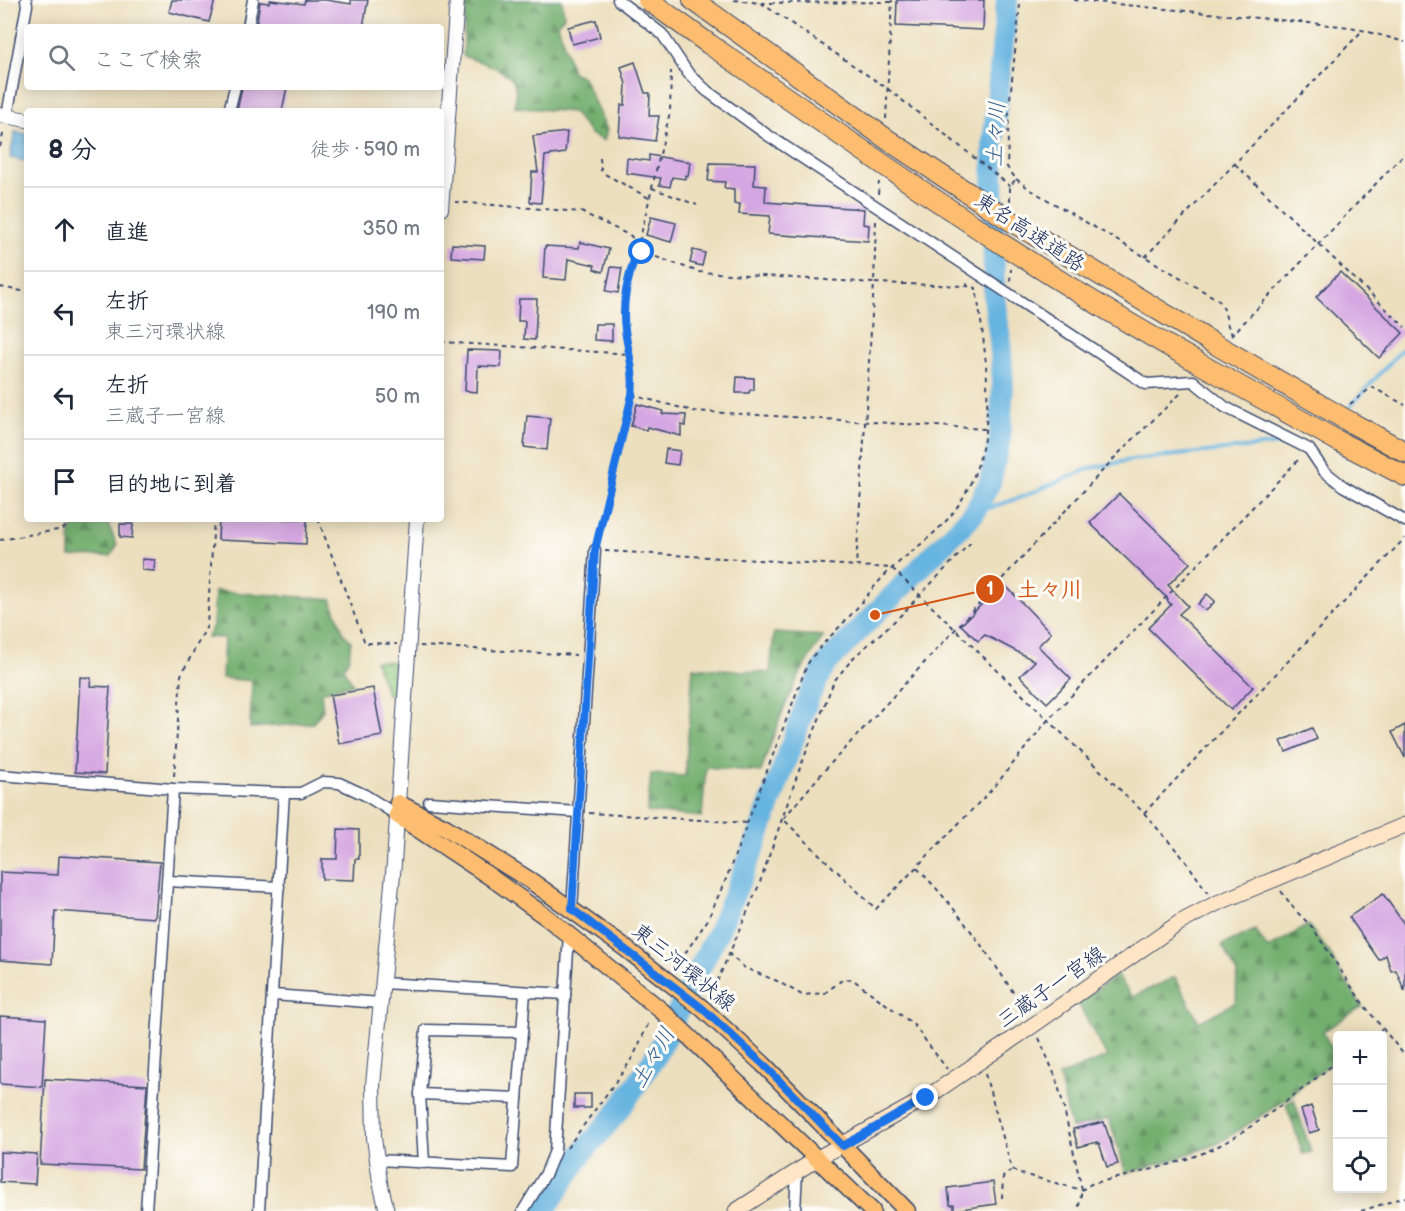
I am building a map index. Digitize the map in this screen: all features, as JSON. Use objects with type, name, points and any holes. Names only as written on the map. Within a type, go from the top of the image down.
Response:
[{"type":"highway","name":"東名高速道路","points":[[648,0],[981,230],[1008,256],[1338,441],[1405,476]]},
{"type":"highway","name":"東名高速道路","points":[[693,0],[888,140],[982,202],[1008,210],[1216,341],[1349,413],[1405,452]]},
{"type":"main road","name":"東三河環状線","points":[[397,809],[445,827],[572,909],[704,1010],[763,1064],[907,1211]]},
{"type":"main road","points":[[397,809],[570,935],[660,1009],[872,1211]]},
{"type":"main road","name":"三蔵子一宮線","points":[[736,1211],[818,1158],[926,1098],[1179,923],[1215,904],[1405,825]]},
{"type":"street","points":[[249,24],[253,0]]},
{"type":"street","points":[[444,163],[457,0]]},
{"type":"street","points":[[618,0],[662,34],[688,73],[707,90],[766,134],[876,207],[979,272],[1146,384],[1192,381],[1226,407],[1309,449],[1324,471],[1343,486],[1405,521]]},
{"type":"street","points":[[25,24],[30,2]]},
{"type":"street","points":[[24,27],[3,115],[24,119]]},
{"type":"street","points":[[230,108],[234,90]]},
{"type":"street","points":[[387,1211],[377,1160],[373,1085],[397,809],[417,522]]},
{"type":"street","points":[[572,909],[595,550]]},
{"type":"street","points":[[0,776],[173,789],[284,793],[301,793],[323,782],[331,782],[352,788],[397,809]]},
{"type":"street","points":[[146,1211],[173,789]]},
{"type":"street","points":[[259,1211],[284,793]]},
{"type":"street","points":[[429,802],[578,812]]},
{"type":"street","points":[[168,881],[279,887]]},
{"type":"street","points":[[523,1211],[546,1173],[555,1151],[570,935]]},
{"type":"street","points":[[383,983],[566,994]]},
{"type":"street","points":[[377,1160],[512,1167],[525,992]]},
{"type":"street","points":[[273,995],[381,1003]]},
{"type":"street","points":[[424,1163],[420,1094],[426,1029],[522,1032]]},
{"type":"street","points":[[420,1094],[517,1098]]},
{"type":"street","points":[[795,1211],[797,1171]]},
{"type":"path","points":[[734,0],[761,3],[892,1],[886,122]]},
{"type":"path","points":[[1022,0],[1008,132],[1007,167],[1016,179],[1030,190],[1217,299],[1223,304],[1228,328],[1232,334]]},
{"type":"path","points":[[1074,0],[1340,26],[1405,42]]},
{"type":"path","points":[[761,3],[888,89],[1010,186]]},
{"type":"path","points":[[1145,257],[1363,30]]},
{"type":"path","points":[[672,48],[670,112],[638,247],[624,292],[625,328],[634,379],[632,395],[595,550],[892,568],[1144,813],[1185,860],[1215,904]]},
{"type":"path","points":[[0,147],[3,115]]},
{"type":"path","points":[[1216,341],[1232,334],[1405,153]]},
{"type":"path","points":[[600,158],[603,173],[649,198]]},
{"type":"path","points":[[1235,164],[1405,327]]},
{"type":"path","points":[[1008,210],[1010,186],[1016,179]]},
{"type":"path","points":[[856,566],[879,182]]},
{"type":"path","points":[[651,188],[697,205]]},
{"type":"path","points":[[444,201],[581,212],[631,236],[642,252],[699,273],[976,288],[986,356],[986,429],[977,466],[954,510],[918,548],[892,568],[816,651],[807,665],[748,823],[707,921],[671,984]]},
{"type":"path","points":[[1007,291],[1008,256]]},
{"type":"path","points":[[967,286],[968,265]]},
{"type":"path","points":[[0,287],[24,291]]},
{"type":"path","points":[[444,342],[630,354]]},
{"type":"path","points":[[783,819],[822,772],[1118,454],[1192,381]]},
{"type":"path","points":[[1341,399],[1349,413],[1372,387],[1405,405]]},
{"type":"path","points":[[632,395],[693,411],[986,429]]},
{"type":"path","points":[[783,819],[876,909],[996,786],[1047,721],[1309,449]]},
{"type":"path","points":[[0,540],[63,529],[71,522]]},
{"type":"path","points":[[173,789],[181,675],[207,626],[214,522]]},
{"type":"path","points":[[319,522],[364,643],[588,656]]},
{"type":"path","points":[[1144,813],[1405,538]]},
{"type":"path","points":[[704,1010],[759,885],[798,772],[834,681],[854,657],[899,617],[974,539]]},
{"type":"path","points":[[578,812],[748,823]]},
{"type":"path","points":[[916,867],[951,905],[1003,976],[1046,1051],[1056,1078],[1082,1190],[1078,1211]]},
{"type":"path","points":[[1272,880],[1295,910],[1312,927],[1332,954],[1342,974],[1405,1056]]},
{"type":"path","points":[[728,953],[745,968],[777,981],[802,995],[825,993],[842,980],[852,979],[913,1024],[955,1079]]},
{"type":"path","points":[[567,1149],[629,1062],[660,1009]]},
{"type":"path","points":[[981,1062],[1012,1169],[1017,1173],[1082,1190],[1091,1184],[1166,1164],[1227,1142],[1333,1065]]},
{"type":"path","points":[[1002,1198],[1003,1177],[1012,1169]]},
{"type":"path","points":[[1361,1211],[1405,1197]]},
{"type":"green space","points":[[472,0],[562,0],[564,16],[558,24],[572,72],[583,77],[607,130],[604,141],[590,134],[573,112],[515,107],[515,88],[511,78],[492,66],[463,56],[466,4]]},
{"type":"green space","points":[[78,522],[107,522],[117,545],[111,556],[70,557],[70,531]]},
{"type":"green space","points":[[215,591],[331,599],[344,634],[351,641],[349,658],[343,668],[353,684],[321,692],[323,710],[313,723],[250,728],[252,681],[222,678],[224,638],[207,637],[213,626]]},
{"type":"green space","points":[[774,633],[824,636],[794,685],[761,772],[706,767],[702,817],[647,812],[651,774],[685,776],[693,667],[770,673]]},
{"type":"green space","points":[[375,661],[394,662],[391,695],[387,694]]},
{"type":"green space","points":[[1308,925],[1331,955],[1338,970],[1362,1006],[1323,1032],[1333,1051],[1333,1061],[1284,1101],[1219,1143],[1166,1162],[1126,1173],[1109,1119],[1071,1128],[1059,1076],[1107,1057],[1078,1003],[1117,975],[1132,997],[1175,977],[1199,1022],[1236,1002],[1237,973],[1222,945],[1255,930],[1268,949]]},
{"type":"green space","points":[[1294,1099],[1311,1152],[1303,1154],[1286,1104]]},
{"type":"water","points":[[15,132],[24,134],[24,160],[10,158]]},
{"type":"building","points":[[172,0],[215,0],[209,22],[169,12]]},
{"type":"building","points":[[270,0],[304,4],[305,0],[325,0],[351,4],[351,0],[368,0],[364,24],[256,24],[260,2],[269,3]]},
{"type":"building","points":[[897,0],[984,0],[983,30],[896,26]]},
{"type":"building","points":[[596,20],[600,37],[572,44],[568,27]]},
{"type":"building","points":[[635,62],[645,93],[650,93],[649,116],[659,116],[655,141],[619,136],[621,105],[625,105],[626,84],[621,67]]},
{"type":"building","points":[[241,90],[286,90],[283,108],[238,108]]},
{"type":"building","points":[[567,132],[565,153],[545,156],[541,203],[530,202],[532,172],[538,172],[533,136]]},
{"type":"building","points":[[649,155],[690,162],[688,176],[685,175],[685,179],[672,177],[670,187],[659,185],[661,178],[626,173],[627,158],[649,161]]},
{"type":"building","points":[[710,163],[755,164],[754,185],[766,186],[765,202],[864,209],[863,224],[869,225],[868,241],[768,234],[770,216],[739,214],[740,204],[734,204],[734,189],[724,188],[725,182],[708,181]]},
{"type":"building","points":[[651,217],[676,223],[671,242],[646,235]]},
{"type":"building","points":[[580,242],[609,249],[603,272],[594,269],[595,265],[568,259],[566,280],[543,278],[545,246],[579,248]]},
{"type":"building","points":[[452,244],[485,246],[484,259],[451,257]]},
{"type":"building","points":[[693,250],[705,253],[702,266],[690,263]]},
{"type":"building","points":[[611,267],[622,268],[618,293],[606,291]]},
{"type":"building","points":[[1340,272],[1403,333],[1379,358],[1316,297]]},
{"type":"building","points":[[519,299],[537,299],[535,340],[524,339],[525,321],[518,321]]},
{"type":"building","points":[[595,324],[612,324],[612,341],[594,340]]},
{"type":"building","points":[[467,350],[502,351],[501,367],[478,366],[477,392],[465,391]]},
{"type":"building","points":[[737,377],[754,378],[754,390],[750,390],[749,393],[736,393]]},
{"type":"building","points":[[637,404],[663,411],[662,414],[686,415],[685,426],[681,425],[681,436],[647,427],[646,430],[631,426]]},
{"type":"building","points":[[527,416],[550,418],[547,450],[524,447]]},
{"type":"building","points":[[666,449],[680,451],[678,465],[664,463]]},
{"type":"building","points":[[1119,494],[1190,563],[1168,585],[1188,606],[1179,614],[1253,687],[1231,710],[1148,628],[1171,605],[1168,599],[1090,523]]},
{"type":"building","points":[[219,522],[307,522],[306,544],[218,540]]},
{"type":"building","points":[[120,524],[133,524],[132,538],[120,537]]},
{"type":"building","points":[[142,559],[155,560],[154,571],[142,570]]},
{"type":"building","points":[[1003,583],[1051,633],[1038,646],[1071,679],[1047,703],[1020,676],[1035,661],[985,635],[978,641],[961,625]]},
{"type":"building","points":[[1207,594],[1215,601],[1206,611],[1198,604]]},
{"type":"building","points":[[80,677],[91,678],[90,686],[110,687],[105,774],[75,772]]},
{"type":"building","points":[[373,688],[382,736],[339,744],[330,695]]},
{"type":"building","points":[[1405,725],[1405,758],[1392,732]]},
{"type":"building","points":[[1312,728],[1317,739],[1286,752],[1281,741]]},
{"type":"building","points":[[338,829],[359,830],[359,859],[355,859],[354,880],[322,879],[322,859],[337,859]]},
{"type":"building","points":[[59,856],[160,862],[155,918],[55,911],[52,964],[0,960],[0,872],[58,875]]},
{"type":"building","points":[[1383,894],[1405,925],[1405,992],[1396,970],[1391,971],[1386,955],[1379,960],[1349,917]]},
{"type":"building","points":[[0,1016],[46,1019],[42,1087],[0,1084]]},
{"type":"building","points":[[45,1079],[147,1085],[141,1169],[40,1164]]},
{"type":"building","points":[[574,1094],[591,1094],[591,1108],[574,1108]]},
{"type":"building","points":[[1311,1106],[1319,1130],[1309,1133],[1301,1110]]},
{"type":"building","points":[[1104,1122],[1118,1164],[1107,1167],[1099,1143],[1078,1147],[1073,1129]]},
{"type":"building","points":[[0,1152],[37,1154],[35,1184],[0,1182]]},
{"type":"building","points":[[993,1182],[996,1204],[954,1210],[954,1205],[950,1205],[948,1188]]},
{"type":"waterway","name":"土々川","points":[[544,1211],[583,1152],[617,1113],[655,1057],[719,930],[756,843],[809,696],[826,664],[974,513],[990,482],[1000,438],[1003,383],[994,297],[993,143],[1007,0]]},
{"type":"waterway","points":[[1344,413],[1405,346]]},
{"type":"waterway","points":[[974,513],[1019,498],[1091,468],[1131,460],[1290,443]]},
{"type":"place","name":"土々川","points":[[875,615]]},
{"type":"route","points":[[642,252],[638,247],[624,292],[625,328],[634,379],[632,395],[595,550],[572,909],[702,1008],[763,1064],[843,1146],[926,1098]]}]
